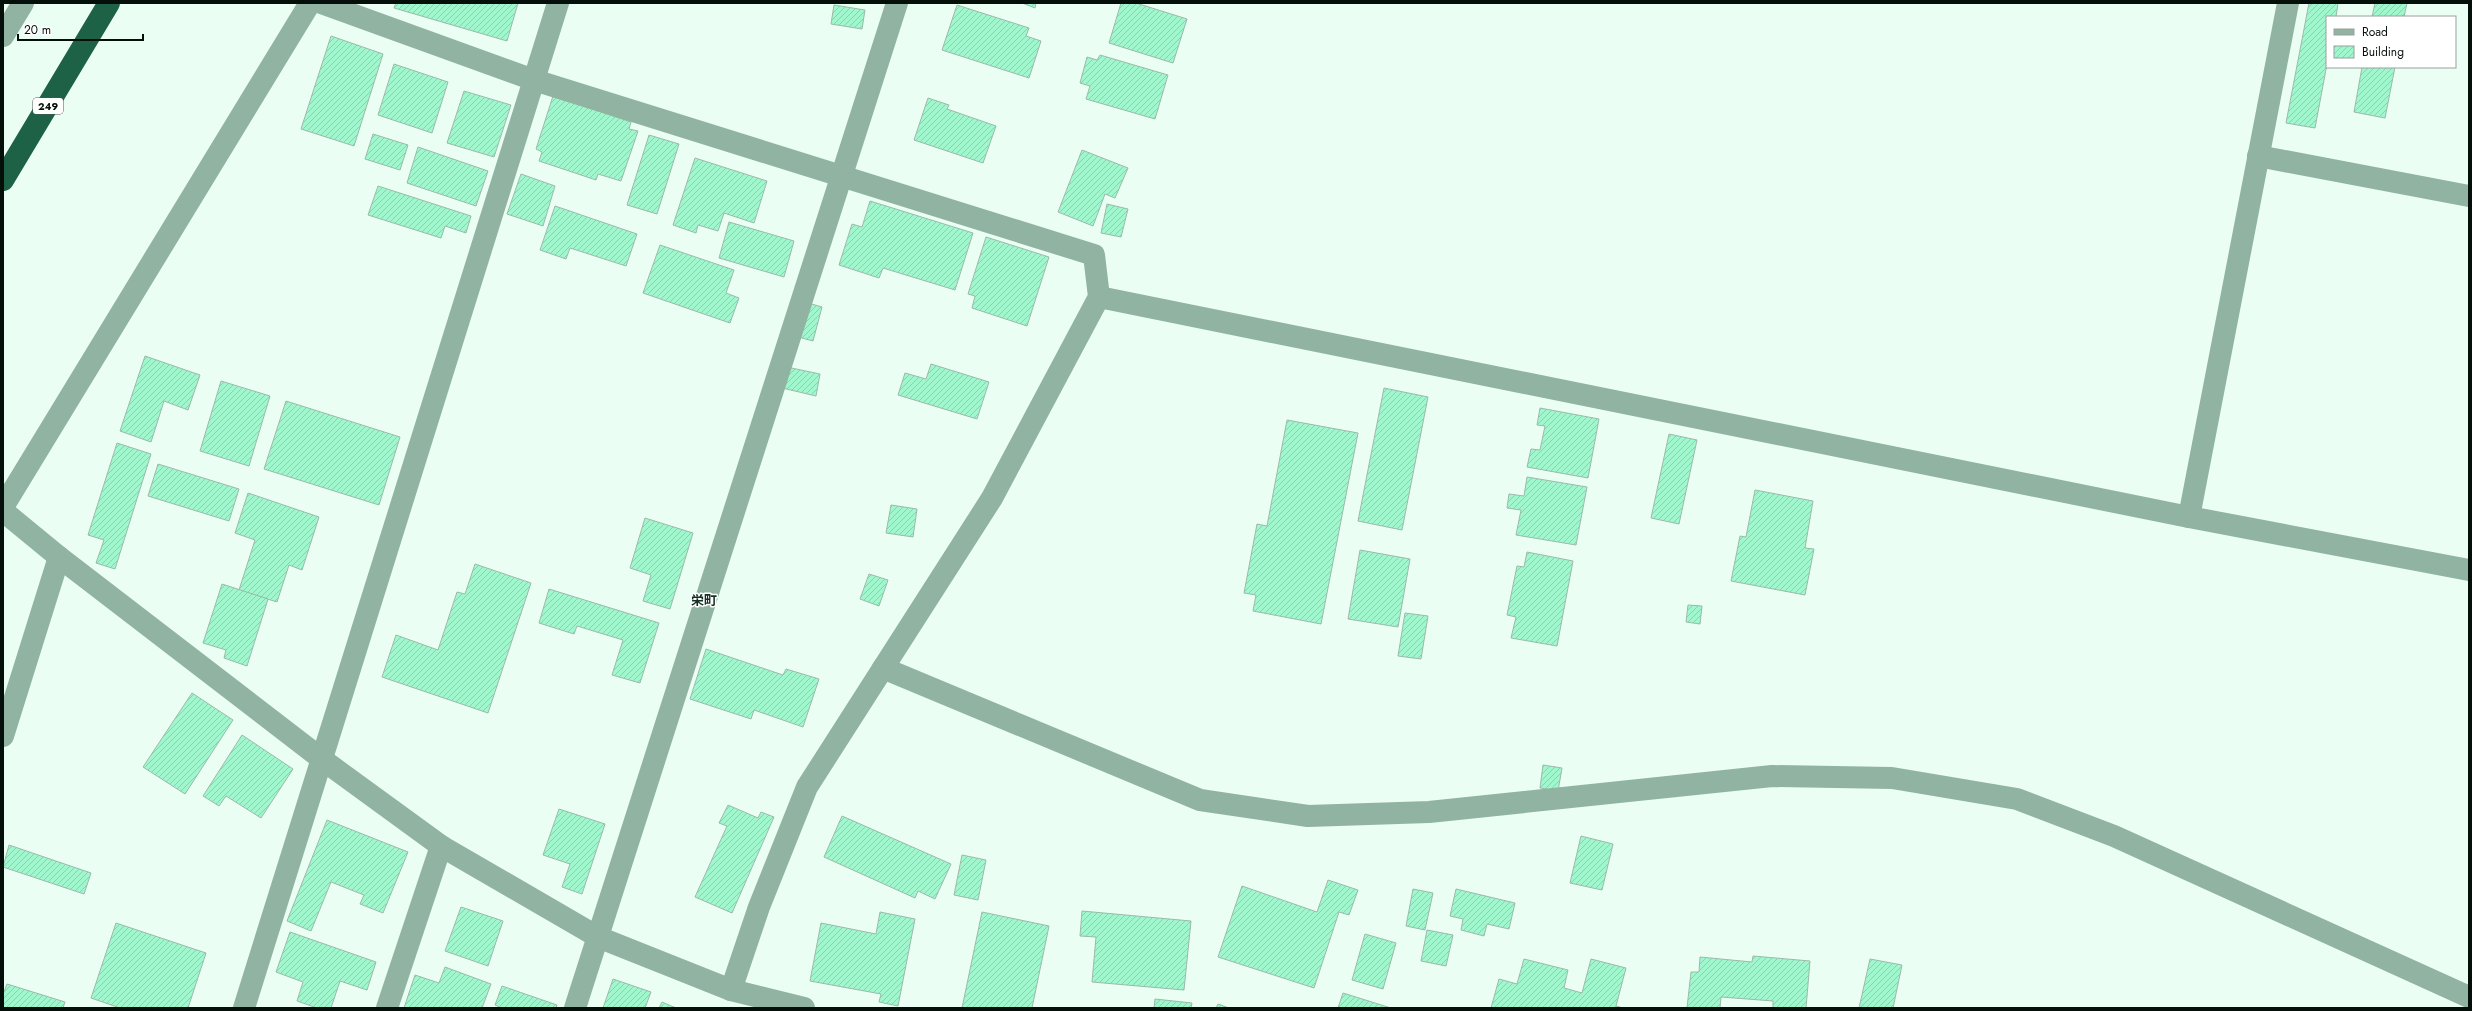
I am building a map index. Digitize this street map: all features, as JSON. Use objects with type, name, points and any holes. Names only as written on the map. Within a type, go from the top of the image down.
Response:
[{"type":"highway","name":"249","points":[[3,180],[109,3]]},
{"type":"street","points":[[3,36],[23,3]]},
{"type":"street","points":[[3,507],[310,3]]},
{"type":"street","points":[[321,3],[534,80],[1094,255],[1099,297],[992,498],[807,787],[759,907],[731,990]]},
{"type":"street","points":[[244,1008],[323,760],[558,3]]},
{"type":"street","points":[[575,1008],[897,3]]},
{"type":"street","points":[[2189,517],[2288,3]]},
{"type":"street","points":[[2258,156],[2469,196]]},
{"type":"street","points":[[1099,297],[2189,517],[2469,570]]},
{"type":"street","points":[[3,511],[59,557],[323,760],[441,846],[598,937],[731,990],[804,1008]]},
{"type":"street","points":[[3,736],[59,557]]},
{"type":"street","points":[[883,668],[1200,800],[1308,816],[1429,812],[1772,776],[1892,778],[2017,799],[2114,836],[2469,997]]},
{"type":"street","points":[[387,1008],[441,846]]},
{"type":"building","points":[[396,3],[518,3],[507,41],[394,8]]},
{"type":"building","points":[[1022,3],[1036,3],[1035,8]]},
{"type":"building","points":[[1121,3],[1136,3],[1187,19],[1173,63],[1109,43]]},
{"type":"building","points":[[2309,3],[2338,3],[2336,16],[2326,16],[2326,68],[2315,128],[2286,123]]},
{"type":"building","points":[[2375,3],[2407,3],[2404,16],[2372,16]]},
{"type":"building","points":[[834,5],[865,10],[862,29],[831,24]]},
{"type":"building","points":[[957,5],[1029,28],[1026,36],[1041,41],[1029,78],[942,50]]},
{"type":"building","points":[[331,36],[383,54],[354,146],[301,129]]},
{"type":"building","points":[[1100,55],[1168,75],[1155,119],[1086,99],[1090,86],[1080,83],[1087,57],[1097,60]]},
{"type":"building","points":[[394,64],[448,82],[432,133],[378,115]]},
{"type":"building","points":[[2362,68],[2395,68],[2385,118],[2354,112]]},
{"type":"building","points":[[464,91],[511,105],[494,157],[447,143]]},
{"type":"building","points":[[553,96],[631,122],[629,129],[638,131],[621,181],[598,174],[596,180],[539,161],[542,152],[536,149]]},
{"type":"building","points":[[928,98],[949,105],[947,109],[996,126],[983,163],[914,140]]},
{"type":"building","points":[[373,134],[408,145],[400,170],[365,159]]},
{"type":"building","points":[[649,135],[679,144],[657,214],[627,205]]},
{"type":"building","points":[[418,147],[488,171],[476,206],[407,183]]},
{"type":"building","points":[[1082,150],[1128,168],[1115,198],[1105,194],[1093,226],[1058,212]]},
{"type":"building","points":[[695,158],[767,181],[754,223],[724,213],[718,231],[698,225],[696,233],[673,225]]},
{"type":"building","points":[[521,174],[555,186],[543,226],[507,214]]},
{"type":"building","points":[[378,186],[471,216],[466,233],[445,226],[441,238],[368,215]]},
{"type":"building","points":[[870,201],[973,233],[955,290],[883,268],[879,278],[839,265],[852,224],[862,227]]},
{"type":"building","points":[[1107,204],[1128,209],[1121,237],[1101,233]]},
{"type":"building","points":[[555,206],[637,234],[626,266],[570,248],[566,259],[540,250]]},
{"type":"building","points":[[729,222],[794,241],[784,277],[719,258]]},
{"type":"building","points":[[986,237],[1049,257],[1027,326],[972,308],[975,296],[968,294]]},
{"type":"building","points":[[660,245],[734,270],[726,293],[739,298],[730,323],[643,293]]},
{"type":"building","points":[[801,301],[822,307],[813,341],[791,335]]},
{"type":"building","points":[[145,356],[200,375],[188,410],[164,401],[151,442],[120,431]]},
{"type":"building","points":[[931,364],[989,382],[977,419],[898,395],[905,373],[926,379]]},
{"type":"building","points":[[782,366],[820,374],[816,396],[778,387]]},
{"type":"building","points":[[221,381],[270,396],[249,466],[200,451]]},
{"type":"building","points":[[1384,388],[1428,397],[1402,530],[1358,521]]},
{"type":"building","points":[[286,401],[400,437],[379,505],[264,469]]},
{"type":"building","points":[[1540,408],[1599,419],[1588,478],[1527,467],[1531,449],[1540,450],[1545,426],[1537,425]]},
{"type":"building","points":[[1287,420],[1358,433],[1321,624],[1253,611],[1256,595],[1244,593],[1257,524],[1267,526]]},
{"type":"building","points":[[1669,434],[1697,440],[1679,524],[1651,518]]},
{"type":"building","points":[[117,443],[151,454],[115,569],[96,563],[104,540],[88,535]]},
{"type":"building","points":[[158,464],[239,489],[229,521],[148,496]]},
{"type":"building","points":[[1527,477],[1587,487],[1576,545],[1516,535],[1521,510],[1507,508],[1509,494],[1524,496]]},
{"type":"building","points":[[1755,490],[1813,501],[1805,548],[1814,549],[1805,595],[1731,581],[1740,536],[1746,537]]},
{"type":"building","points":[[248,493],[319,517],[302,570],[289,565],[277,602],[239,590],[255,540],[235,533]]},
{"type":"building","points":[[891,505],[917,509],[913,537],[886,533]]},
{"type":"building","points":[[645,518],[693,533],[670,609],[643,601],[651,575],[630,568]]},
{"type":"building","points":[[1360,550],[1410,559],[1398,627],[1348,619]]},
{"type":"building","points":[[1527,552],[1573,561],[1557,646],[1511,638],[1516,617],[1507,615],[1517,566],[1524,567]]},
{"type":"building","points":[[475,564],[531,583],[488,713],[382,677],[396,635],[438,650],[457,592],[465,594]]},
{"type":"building","points":[[869,574],[888,580],[879,606],[860,599]]},
{"type":"building","points":[[222,584],[268,599],[247,666],[224,658],[226,650],[203,643]]},
{"type":"building","points":[[549,589],[659,623],[640,683],[612,675],[623,640],[577,626],[574,634],[539,623]]},
{"type":"building","points":[[1688,605],[1702,606],[1700,624],[1686,622]]},
{"type":"building","points":[[1405,613],[1428,616],[1421,659],[1398,656]]},
{"type":"building","points":[[706,649],[783,675],[786,669],[819,679],[803,727],[754,710],[751,719],[690,699]]},
{"type":"building","points":[[192,693],[233,720],[185,794],[143,767]]},
{"type":"building","points":[[242,735],[293,769],[261,818],[226,796],[219,806],[203,796]]},
{"type":"building","points":[[1543,765],[1562,768],[1558,791],[1540,788]]},
{"type":"building","points":[[728,805],[758,818],[761,812],[774,817],[732,913],[695,897],[727,826],[719,823]]},
{"type":"building","points":[[559,809],[605,824],[582,894],[562,887],[570,864],[543,855]]},
{"type":"building","points":[[842,816],[951,864],[935,899],[918,891],[915,898],[824,857]]},
{"type":"building","points":[[327,820],[408,852],[383,913],[360,904],[364,895],[331,882],[311,931],[287,921]]},
{"type":"building","points":[[1581,836],[1613,844],[1602,890],[1570,883]]},
{"type":"building","points":[[9,845],[91,873],[84,894],[3,867]]},
{"type":"building","points":[[962,855],[986,860],[978,900],[954,895]]},
{"type":"building","points":[[1328,880],[1358,890],[1349,915],[1339,912],[1314,988],[1218,957],[1242,886],[1317,912]]},
{"type":"building","points":[[1413,889],[1433,893],[1425,930],[1406,926]]},
{"type":"building","points":[[1456,889],[1515,903],[1509,929],[1487,924],[1484,936],[1461,930],[1463,919],[1450,916]]},
{"type":"building","points":[[461,907],[503,921],[488,966],[445,951]]},
{"type":"building","points":[[1082,911],[1191,921],[1184,990],[1092,982],[1096,937],[1080,936]]},
{"type":"building","points":[[880,912],[915,919],[898,1006],[879,1002],[881,994],[810,981],[821,923],[876,934]]},
{"type":"building","points":[[982,912],[1049,926],[1032,1008],[962,1008]]},
{"type":"building","points":[[116,923],[206,953],[188,1008],[120,1008],[91,998]]},
{"type":"building","points":[[1427,930],[1453,935],[1446,966],[1421,961]]},
{"type":"building","points":[[290,932],[376,962],[367,990],[340,981],[331,1008],[317,1008],[297,1001],[303,982],[276,972]]},
{"type":"building","points":[[1365,934],[1396,943],[1383,989],[1352,980]]},
{"type":"building","points":[[1753,956],[1810,961],[1806,1008],[1773,1008],[1773,1001],[1721,997],[1720,1008],[1687,1008],[1691,972],[1699,972],[1700,957],[1752,962]]},
{"type":"building","points":[[1524,959],[1568,970],[1564,988],[1582,993],[1591,959],[1626,968],[1616,1006],[1623,1008],[1491,1008],[1499,979],[1517,984]]},
{"type":"building","points":[[1870,959],[1902,965],[1893,1008],[1859,1008]]},
{"type":"building","points":[[445,967],[491,984],[482,1008],[404,1008],[415,975],[439,983]]},
{"type":"building","points":[[613,979],[651,992],[645,1008],[603,1008]]},
{"type":"building","points":[[7,984],[65,1002],[63,1008],[3,1008],[3,994]]},
{"type":"building","points":[[502,986],[557,1005],[556,1008],[502,1008],[495,1005]]},
{"type":"building","points":[[1343,993],[1391,1008],[1338,1008]]},
{"type":"building","points":[[1155,999],[1192,1003],[1191,1008],[1154,1008]]},
{"type":"building","points":[[662,1002],[676,1008],[659,1008]]},
{"type":"building","points":[[1218,1004],[1229,1008],[1216,1008]]},
{"type":"district","name":"栄町","points":[[704,600]]}]
